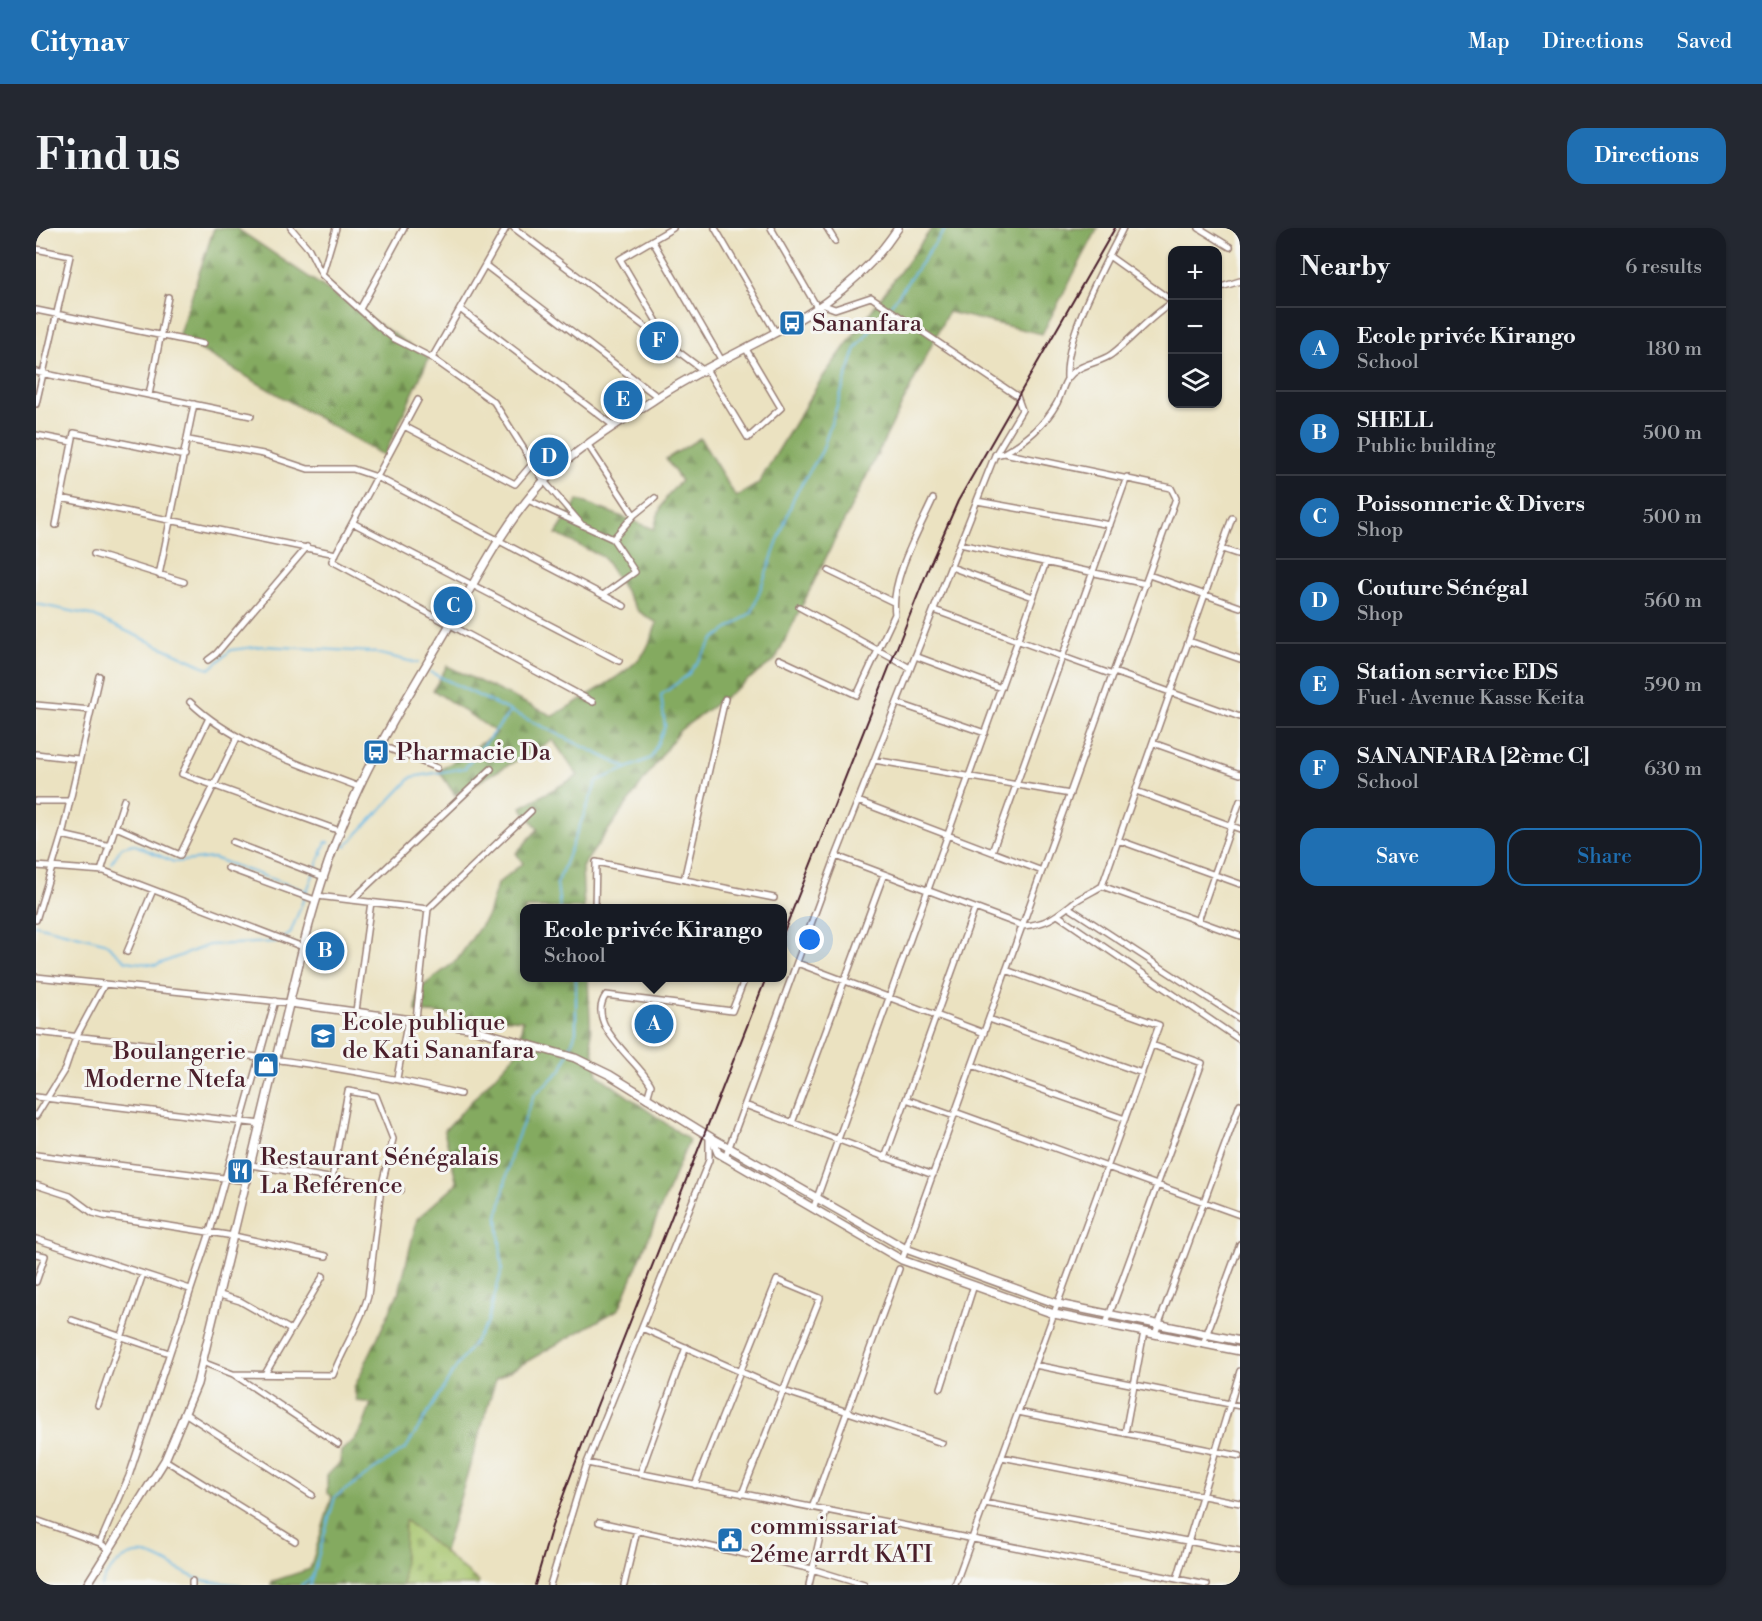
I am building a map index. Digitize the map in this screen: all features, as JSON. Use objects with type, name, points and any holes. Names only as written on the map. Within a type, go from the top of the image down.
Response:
[{"type":"main road","points":[[87,1585],[165,1460],[186,1414],[220,1295],[303,947],[316,898],[340,831],[380,745],[499,541],[544,481],[588,445],[658,396],[821,307],[856,280],[898,228]]},
{"type":"main road","points":[[290,1003],[469,1028],[575,1058],[610,1075],[710,1137],[730,1146],[906,1249],[1058,1304],[1240,1341]]},
{"type":"main road","points":[[710,1137],[718,1153],[725,1158],[902,1260],[1054,1314],[1240,1351]]},
{"type":"street","points":[[291,228],[309,249],[322,275],[393,338],[432,358],[494,402],[544,481],[582,525]]},
{"type":"street","points":[[322,275],[336,228]]},
{"type":"street","points":[[360,309],[404,228]]},
{"type":"street","points":[[432,358],[506,229],[498,228]]},
{"type":"street","points":[[514,228],[705,370],[748,438],[781,408],[746,349]]},
{"type":"street","points":[[657,228],[661,235]]},
{"type":"street","points":[[673,228],[620,259],[673,348]]},
{"type":"street","points":[[715,228],[776,333]]},
{"type":"street","points":[[725,1158],[836,856],[910,668],[995,455],[1022,410],[1017,396],[871,297],[835,309],[821,307],[771,228]]},
{"type":"street","points":[[827,228],[835,241]]},
{"type":"street","points":[[995,455],[1004,453],[1026,440],[1041,426],[1052,411],[1067,378],[1066,361],[1072,339],[1123,228]]},
{"type":"street","points":[[1199,228],[1230,247]]},
{"type":"street","points":[[652,240],[722,361]]},
{"type":"street","points":[[36,249],[70,256],[36,404]]},
{"type":"street","points":[[1109,256],[1170,300]]},
{"type":"street","points":[[485,266],[658,396]]},
{"type":"street","points":[[1222,287],[1240,281]]},
{"type":"street","points":[[149,395],[168,297]]},
{"type":"street","points":[[1067,378],[1088,363],[1111,355],[1139,328],[1168,306]]},
{"type":"street","points":[[460,309],[614,426]]},
{"type":"street","points":[[36,310],[203,344]]},
{"type":"street","points":[[36,372],[251,416]]},
{"type":"street","points":[[418,400],[332,561],[593,702]]},
{"type":"street","points":[[159,575],[189,440],[194,404]]},
{"type":"street","points":[[404,426],[515,484],[533,462]]},
{"type":"street","points":[[56,525],[74,433],[185,456]]},
{"type":"street","points":[[36,435],[72,442]]},
{"type":"street","points":[[189,440],[263,454],[308,469],[353,469],[377,477],[624,606]]},
{"type":"street","points":[[588,445],[634,514]]},
{"type":"street","points":[[902,1260],[1114,674],[1176,493],[1171,488],[1127,477],[1004,453]]},
{"type":"street","points":[[992,852],[1127,477]]},
{"type":"street","points":[[61,498],[336,554]]},
{"type":"street","points":[[613,539],[634,514],[655,498]]},
{"type":"street","points":[[779,659],[857,695],[895,614],[893,602],[901,575],[933,499]]},
{"type":"street","points":[[528,500],[613,539],[635,572],[603,595]]},
{"type":"street","points":[[977,501],[1110,525]]},
{"type":"street","points":[[836,856],[1023,926],[1038,925],[1059,916],[1068,907],[1102,886],[1232,518]]},
{"type":"street","points":[[353,523],[619,661]]},
{"type":"street","points":[[960,544],[1146,584]]},
{"type":"street","points":[[208,660],[216,654],[307,547]]},
{"type":"street","points":[[1222,549],[1240,555]]},
{"type":"street","points":[[94,554],[184,582]]},
{"type":"street","points":[[813,1209],[1046,562]]},
{"type":"street","points":[[951,567],[1033,597]]},
{"type":"street","points":[[829,571],[893,602]]},
{"type":"street","points":[[1149,574],[1240,607]]},
{"type":"street","points":[[799,607],[910,668]]},
{"type":"street","points":[[934,610],[1062,657],[1240,717]]},
{"type":"street","points":[[1189,641],[1240,659]]},
{"type":"street","points":[[915,656],[1001,688]]},
{"type":"street","points":[[36,920],[62,835],[99,676]]},
{"type":"street","points":[[684,880],[724,699]]},
{"type":"street","points":[[189,702],[208,720],[237,738],[359,787]]},
{"type":"street","points":[[897,703],[985,733]]},
{"type":"street","points":[[36,705],[91,710]]},
{"type":"street","points":[[208,720],[182,774],[340,831]]},
{"type":"street","points":[[116,827],[180,855],[237,738]]},
{"type":"street","points":[[1153,743],[1240,774]]},
{"type":"street","points":[[380,745],[437,768]]},
{"type":"street","points":[[36,754],[78,759]]},
{"type":"street","points":[[874,760],[1070,794]]},
{"type":"street","points":[[352,900],[492,769]]},
{"type":"street","points":[[1136,791],[1240,829]]},
{"type":"street","points":[[101,871],[124,800]]},
{"type":"street","points":[[36,801],[70,801]]},
{"type":"street","points":[[858,801],[1042,871]]},
{"type":"street","points":[[1198,921],[1240,801]]},
{"type":"street","points":[[397,1078],[412,1019],[428,909],[531,811]]},
{"type":"street","points":[[62,835],[110,846]]},
{"type":"street","points":[[1118,840],[1240,884]]},
{"type":"street","points":[[233,842],[324,877]]},
{"type":"street","points":[[595,904],[596,862],[774,898]]},
{"type":"street","points":[[36,866],[101,871],[303,947]]},
{"type":"street","points":[[228,868],[316,898],[428,909]]},
{"type":"street","points":[[792,1123],[884,873]]},
{"type":"street","points":[[1102,886],[1240,936]]},
{"type":"street","points":[[127,952],[153,890]]},
{"type":"street","points":[[356,1011],[371,902]]},
{"type":"street","points":[[1068,907],[1240,1019]]},
{"type":"street","points":[[885,1158],[975,908]]},
{"type":"street","points":[[1059,916],[1240,1040]]},
{"type":"street","points":[[797,963],[984,1033]]},
{"type":"street","points":[[955,1585],[1160,1025],[1006,970]]},
{"type":"street","points":[[36,977],[290,1003]]},
{"type":"street","points":[[647,1099],[651,1085],[648,1079],[626,1056],[601,1019],[601,1003],[606,995],[732,1011],[743,982]]},
{"type":"street","points":[[36,1116],[65,1069],[76,1037],[104,985]]},
{"type":"street","points":[[100,1543],[129,1476],[210,1232],[275,1001]]},
{"type":"street","points":[[989,1019],[1142,1073]]},
{"type":"street","points":[[36,1032],[259,1057],[397,1078],[460,1094]]},
{"type":"street","points":[[1106,1324],[1202,1063],[1152,1045]]},
{"type":"street","points":[[972,1065],[1125,1119]]},
{"type":"street","points":[[233,1374],[333,1375],[352,1331],[364,1313],[381,1188],[393,1139],[376,1095],[348,1091],[332,1179]]},
{"type":"street","points":[[36,1097],[261,1124]]},
{"type":"street","points":[[906,1099],[1108,1167],[1240,1215]]},
{"type":"street","points":[[1155,1334],[1240,1104]]},
{"type":"street","points":[[745,1106],[933,1175]]},
{"type":"street","points":[[550,1585],[587,1463],[709,1160],[710,1137]]},
{"type":"street","points":[[36,1155],[248,1181]]},
{"type":"street","points":[[251,1166],[401,1190]]},
{"type":"street","points":[[36,1185],[70,1196],[93,1213],[104,1216],[234,1236],[326,1256]]},
{"type":"street","points":[[36,1239],[190,1289]]},
{"type":"street","points":[[1203,1344],[1240,1244]]},
{"type":"street","points":[[36,1254],[45,1256],[36,1282]]},
{"type":"street","points":[[812,1508],[899,1269]]},
{"type":"street","points":[[98,1405],[143,1274]]},
{"type":"street","points":[[265,1374],[323,1276]]},
{"type":"street","points":[[695,1485],[777,1280],[820,1298],[742,1494]]},
{"type":"street","points":[[941,1388],[974,1286]]},
{"type":"street","points":[[220,1295],[240,1301],[291,1330]]},
{"type":"street","points":[[72,1320],[169,1353]]},
{"type":"street","points":[[642,1328],[784,1391],[942,1443]]},
{"type":"street","points":[[1125,1433],[1144,1332]]},
{"type":"street","points":[[640,1474],[686,1347]]},
{"type":"street","points":[[202,1362],[233,1374],[338,1444]]},
{"type":"street","points":[[1035,1365],[1240,1406]]},
{"type":"street","points":[[1177,1579],[1240,1371]]},
{"type":"street","points":[[1018,1412],[1240,1456]]},
{"type":"street","points":[[186,1414],[312,1495]]},
{"type":"street","points":[[1002,1457],[1240,1503]]},
{"type":"street","points":[[165,1460],[295,1541]]},
{"type":"street","points":[[587,1463],[1208,1585]]},
{"type":"street","points":[[985,1503],[1240,1551]]},
{"type":"street","points":[[808,1585],[826,1510]]},
{"type":"street","points":[[36,1520],[100,1543],[109,1550]]},
{"type":"street","points":[[599,1522],[812,1569],[864,1585]]},
{"type":"street","points":[[624,1585],[637,1530]]},
{"type":"green space","points":[[214,228],[236,228],[429,358],[384,456],[178,337]]},
{"type":"green space","points":[[932,228],[1098,228],[1042,334],[948,312],[775,660],[679,731],[582,867],[584,904],[520,904],[520,982],[588,982],[591,1038],[598,1075],[689,1140],[619,1309],[496,1379],[434,1585],[271,1585],[273,1581],[310,1569],[332,1497],[327,1493],[327,1475],[340,1463],[341,1451],[354,1440],[363,1427],[371,1403],[357,1401],[354,1388],[400,1289],[417,1219],[457,1183],[444,1131],[517,1052],[523,1020],[416,1012],[418,990],[457,960],[488,915],[497,884],[523,863],[516,853],[538,829],[521,807],[578,776],[553,740],[455,795],[439,771],[497,733],[433,690],[447,666],[553,716],[627,670],[644,653],[657,623],[638,611],[603,557],[556,534],[578,500],[654,529],[663,503],[681,481],[666,459],[700,438],[736,497],[758,484],[822,378]]},
{"type":"green space","points":[[405,1520],[479,1582],[478,1585],[403,1585]]},
{"type":"waterway","points":[[560,904],[557,884],[597,781],[651,758],[665,726],[661,695],[688,675],[714,639],[752,612],[794,497],[822,451],[856,348],[889,308],[946,228]]},
{"type":"waterway","points":[[36,604],[91,615],[210,669],[231,650],[263,646],[372,652],[418,663]]},
{"type":"waterway","points":[[430,672],[627,768]]},
{"type":"waterway","points":[[342,845],[346,846],[412,777],[465,768],[511,711]]},
{"type":"waterway","points":[[36,925],[104,942],[126,961],[156,965],[209,945],[276,942],[290,934],[326,842],[329,842]]},
{"type":"waterway","points":[[111,863],[122,847],[133,844],[174,862],[213,858],[306,891]]},
{"type":"waterway","points":[[310,1585],[335,1497],[406,1448],[455,1369],[487,1324],[502,1269],[498,1217],[512,1151],[534,1095],[562,1069],[576,1032],[576,982]]},
{"type":"waterway","points":[[101,1585],[115,1565],[128,1556],[139,1554],[158,1558],[199,1579],[241,1585]]},
{"type":"waterway","points":[[301,1585],[311,1578]]},
{"type":"railway","points":[[787,924],[929,567],[958,501],[1115,228]]},
{"type":"railway","points":[[535,1585],[552,1526],[594,1413],[764,982]]},
{"type":"place","name":"Sananfara","points":[[792,323]]},
{"type":"place","name":"SANANFARA [2ème C]","points":[[659,341]]},
{"type":"place","name":"Station service EDS","points":[[623,400]]},
{"type":"place","name":"Couture Sénégal","points":[[549,457]]},
{"type":"place","name":"Poissonnerie & Divers","points":[[453,606]]},
{"type":"place","name":"Pharmacie Da","points":[[376,752]]},
{"type":"place","name":"SHELL","points":[[325,951]]},
{"type":"place","name":"Ecole privée Kirango","points":[[654,1024]]},
{"type":"place","name":"Ecole publique de Kati Sananfara","points":[[323,1036]]},
{"type":"place","name":"Boulangerie Moderne Ntefa","points":[[266,1065]]},
{"type":"place","name":"Restaurant Sénégalais La Reférence","points":[[240,1171]]},
{"type":"place","name":"commissariat 2éme arrdt KATI","points":[[730,1540]]}]
